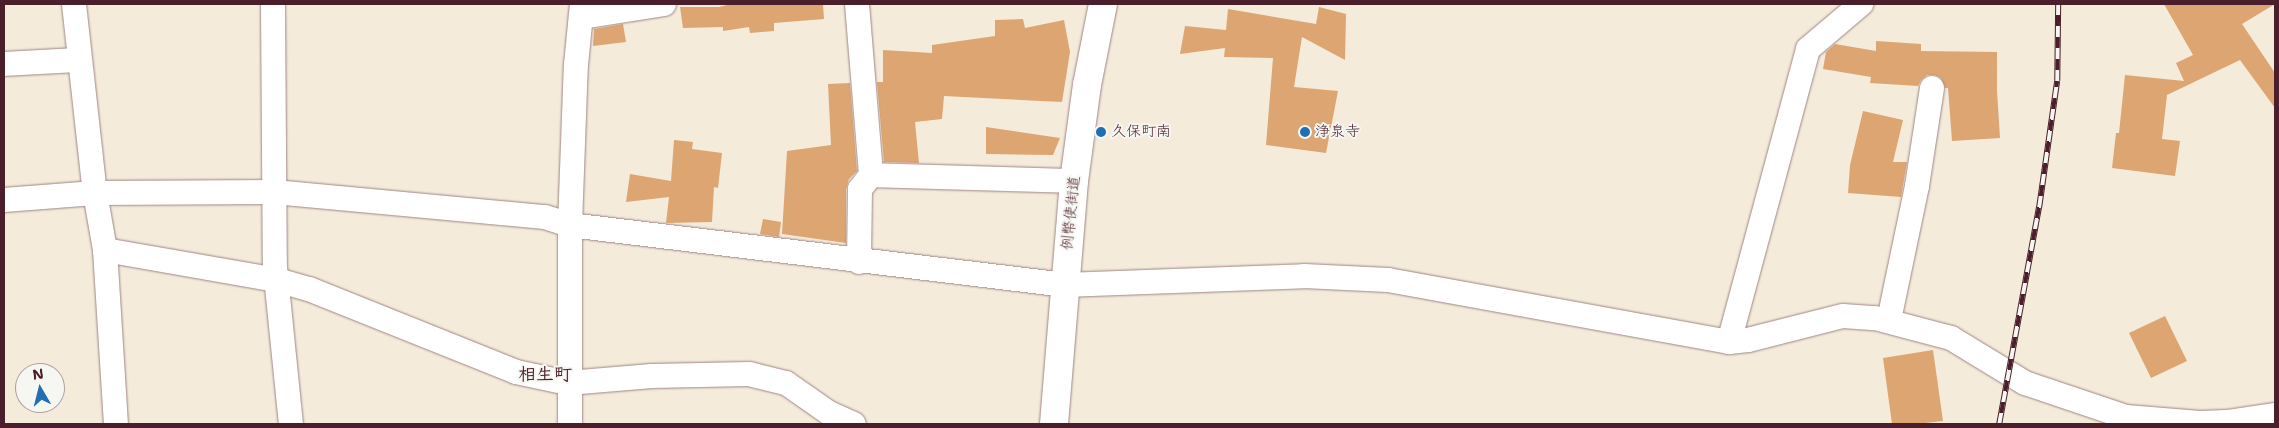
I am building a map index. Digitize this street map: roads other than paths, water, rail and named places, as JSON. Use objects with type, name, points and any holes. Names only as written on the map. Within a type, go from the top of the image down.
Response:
[{"type":"street","points":[[74,4],[95,193],[105,250],[116,424]]},
{"type":"street","points":[[274,4],[276,280],[291,424]]},
{"type":"street","points":[[570,424],[568,383],[570,225],[576,64],[581,10],[664,4]]},
{"type":"street","points":[[857,4],[871,175],[860,189],[859,262]]},
{"type":"street","name":"例幣使街道","points":[[1054,424],[1074,181],[1087,85],[1103,4]]},
{"type":"street","points":[[1729,342],[1808,49],[1861,4]]},
{"type":"street","points":[[4,64],[79,60]]},
{"type":"street","points":[[1888,320],[1917,186],[1932,88]]},
{"type":"street","points":[[871,175],[1074,181]]},
{"type":"street","points":[[4,200],[95,193],[274,192],[546,217],[570,225],[859,262],[1064,285],[1304,276],[1388,280],[1729,342],[1748,340],[1843,316],[1888,320],[1950,338],[2025,383],[2126,417],[2200,423],[2227,422],[2275,415]]},
{"type":"street","points":[[105,250],[276,280],[309,289],[516,372],[568,383],[652,376],[749,374],[786,383],[829,413],[854,424]]},
{"type":"railway","points":[[1999,424],[2039,207],[2057,81],[2058,4]]},
{"type":"place","name":"久保町南","points":[[1101,132]]},
{"type":"place","name":"浄泉寺","points":[[1305,132]]},
{"type":"district","name":"相生町","points":[[545,374]]}]
